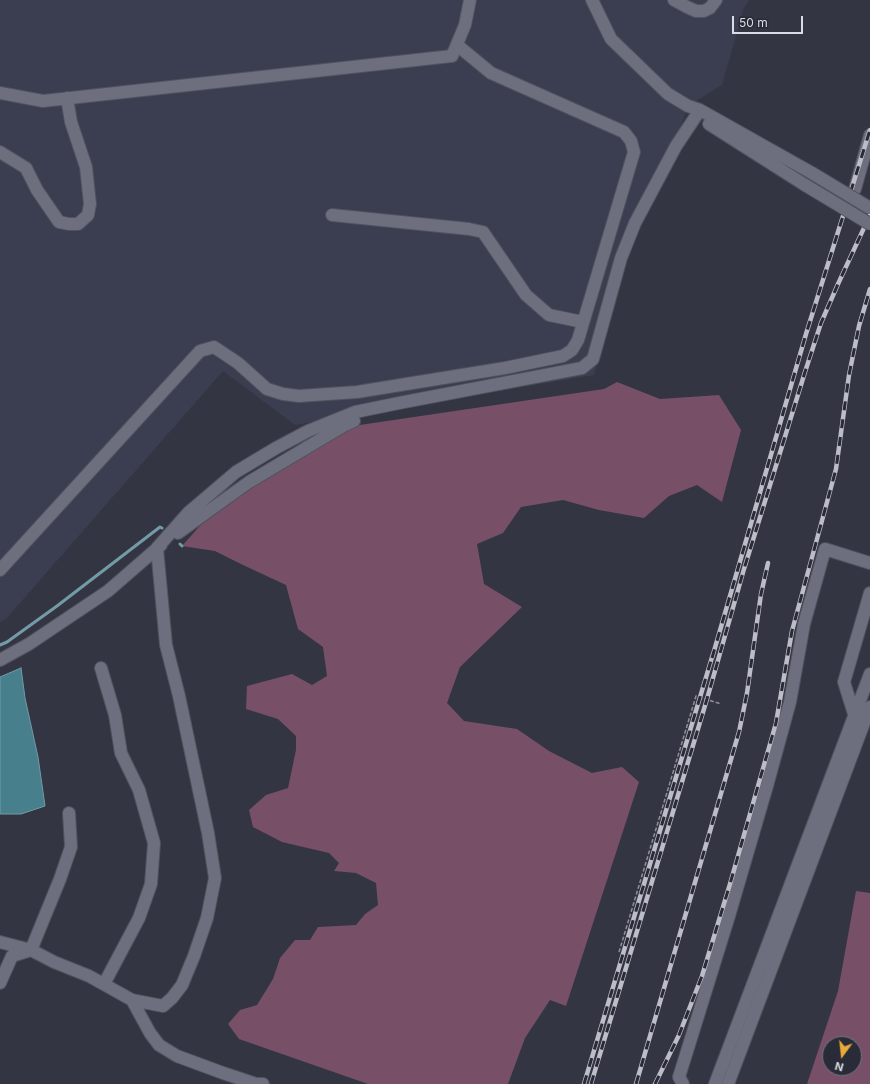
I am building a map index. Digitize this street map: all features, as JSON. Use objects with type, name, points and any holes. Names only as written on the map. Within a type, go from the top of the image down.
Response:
[{"type":"street","points":[[0,93],[43,101],[452,56],[465,25],[470,0]]},
{"type":"street","points":[[592,0],[611,40],[668,94],[812,173],[870,208]]},
{"type":"street","points":[[674,0],[696,11],[704,11],[710,8],[716,0]]},
{"type":"street","points":[[0,570],[200,351],[214,347],[238,364],[267,389],[283,394],[299,396],[373,389],[505,368],[564,356],[572,350],[578,340],[634,152],[631,141],[624,132],[491,73],[457,45]]},
{"type":"street","points":[[0,152],[26,168],[37,190],[59,222],[78,224],[88,215],[90,204],[86,167],[71,122],[67,98]]},
{"type":"street","points":[[695,110],[804,185],[870,224]]},
{"type":"street","points":[[0,660],[29,644],[108,591],[157,548],[189,512],[236,472],[308,431],[356,412],[582,368],[593,359],[621,258],[634,223],[695,110]]},
{"type":"street","points":[[855,189],[870,135]]},
{"type":"street","points":[[332,215],[469,229],[483,232],[526,295],[549,315],[583,322]]},
{"type":"street","points":[[0,942],[31,950],[54,962],[89,976],[132,1000],[163,1006],[179,989],[194,956],[207,918],[215,878],[208,833],[179,696],[166,644],[157,548]]},
{"type":"street","points":[[683,1084],[679,1078],[729,916],[790,702],[804,624],[824,549],[870,563]]},
{"type":"street","points":[[854,714],[844,682],[870,593]]},
{"type":"street","points":[[101,668],[115,715],[121,753],[138,790],[154,843],[151,884],[140,918],[104,984]]},
{"type":"street","points":[[715,1084],[870,674]]},
{"type":"street","points":[[728,1084],[870,707]]},
{"type":"street","points":[[31,950],[60,879],[71,847],[69,814]]},
{"type":"street","points":[[0,983],[12,956],[31,950]]},
{"type":"street","points":[[132,1000],[150,1033],[159,1045],[178,1056],[217,1071],[256,1084],[263,1084]]},
{"type":"path","points":[[619,952],[696,696],[721,704]]},
{"type":"shaded area","points":[[0,0],[749,0],[744,8],[722,85],[688,106],[674,147],[626,248],[594,375],[295,425],[223,371],[6,619],[0,622]]},
{"type":"shaded area","points":[[617,382],[660,399],[719,395],[741,430],[722,502],[697,485],[669,496],[644,518],[599,510],[563,500],[521,507],[503,533],[477,544],[484,584],[522,607],[460,667],[447,703],[464,721],[517,729],[549,751],[592,773],[622,767],[639,782],[566,1006],[550,1000],[525,1038],[508,1084],[368,1084],[239,1039],[228,1024],[240,1010],[257,1005],[273,979],[280,958],[295,940],[310,940],[318,927],[356,925],[365,914],[378,905],[376,883],[356,873],[334,871],[339,863],[329,853],[282,842],[253,827],[249,810],[266,795],[288,788],[296,750],[296,736],[278,719],[246,709],[247,686],[292,674],[312,685],[327,676],[323,647],[298,629],[286,585],[215,551],[182,546],[213,511],[353,426],[604,389]]},
{"type":"shaded area","points":[[21,668],[25,698],[38,757],[45,806],[21,814],[0,814],[0,677]]},
{"type":"shaded area","points":[[856,891],[870,893],[870,1084],[807,1084],[822,1039],[822,1076],[862,1076],[862,1036],[823,1036],[838,991]]},
{"type":"waterway","points":[[0,645],[7,642],[57,606],[160,527],[162,528]]},
{"type":"railway","points":[[712,658],[806,334],[870,130]]},
{"type":"railway","points":[[591,1084],[707,699],[744,569],[805,372],[821,323],[870,215]]},
{"type":"railway","points":[[655,1084],[679,1035],[702,976],[776,723],[792,631],[836,469],[849,375],[859,326],[870,289]]},
{"type":"railway","points":[[636,1084],[739,732],[747,693],[761,594],[768,563]]},
{"type":"railway","points":[[584,1084],[713,654]]}]
